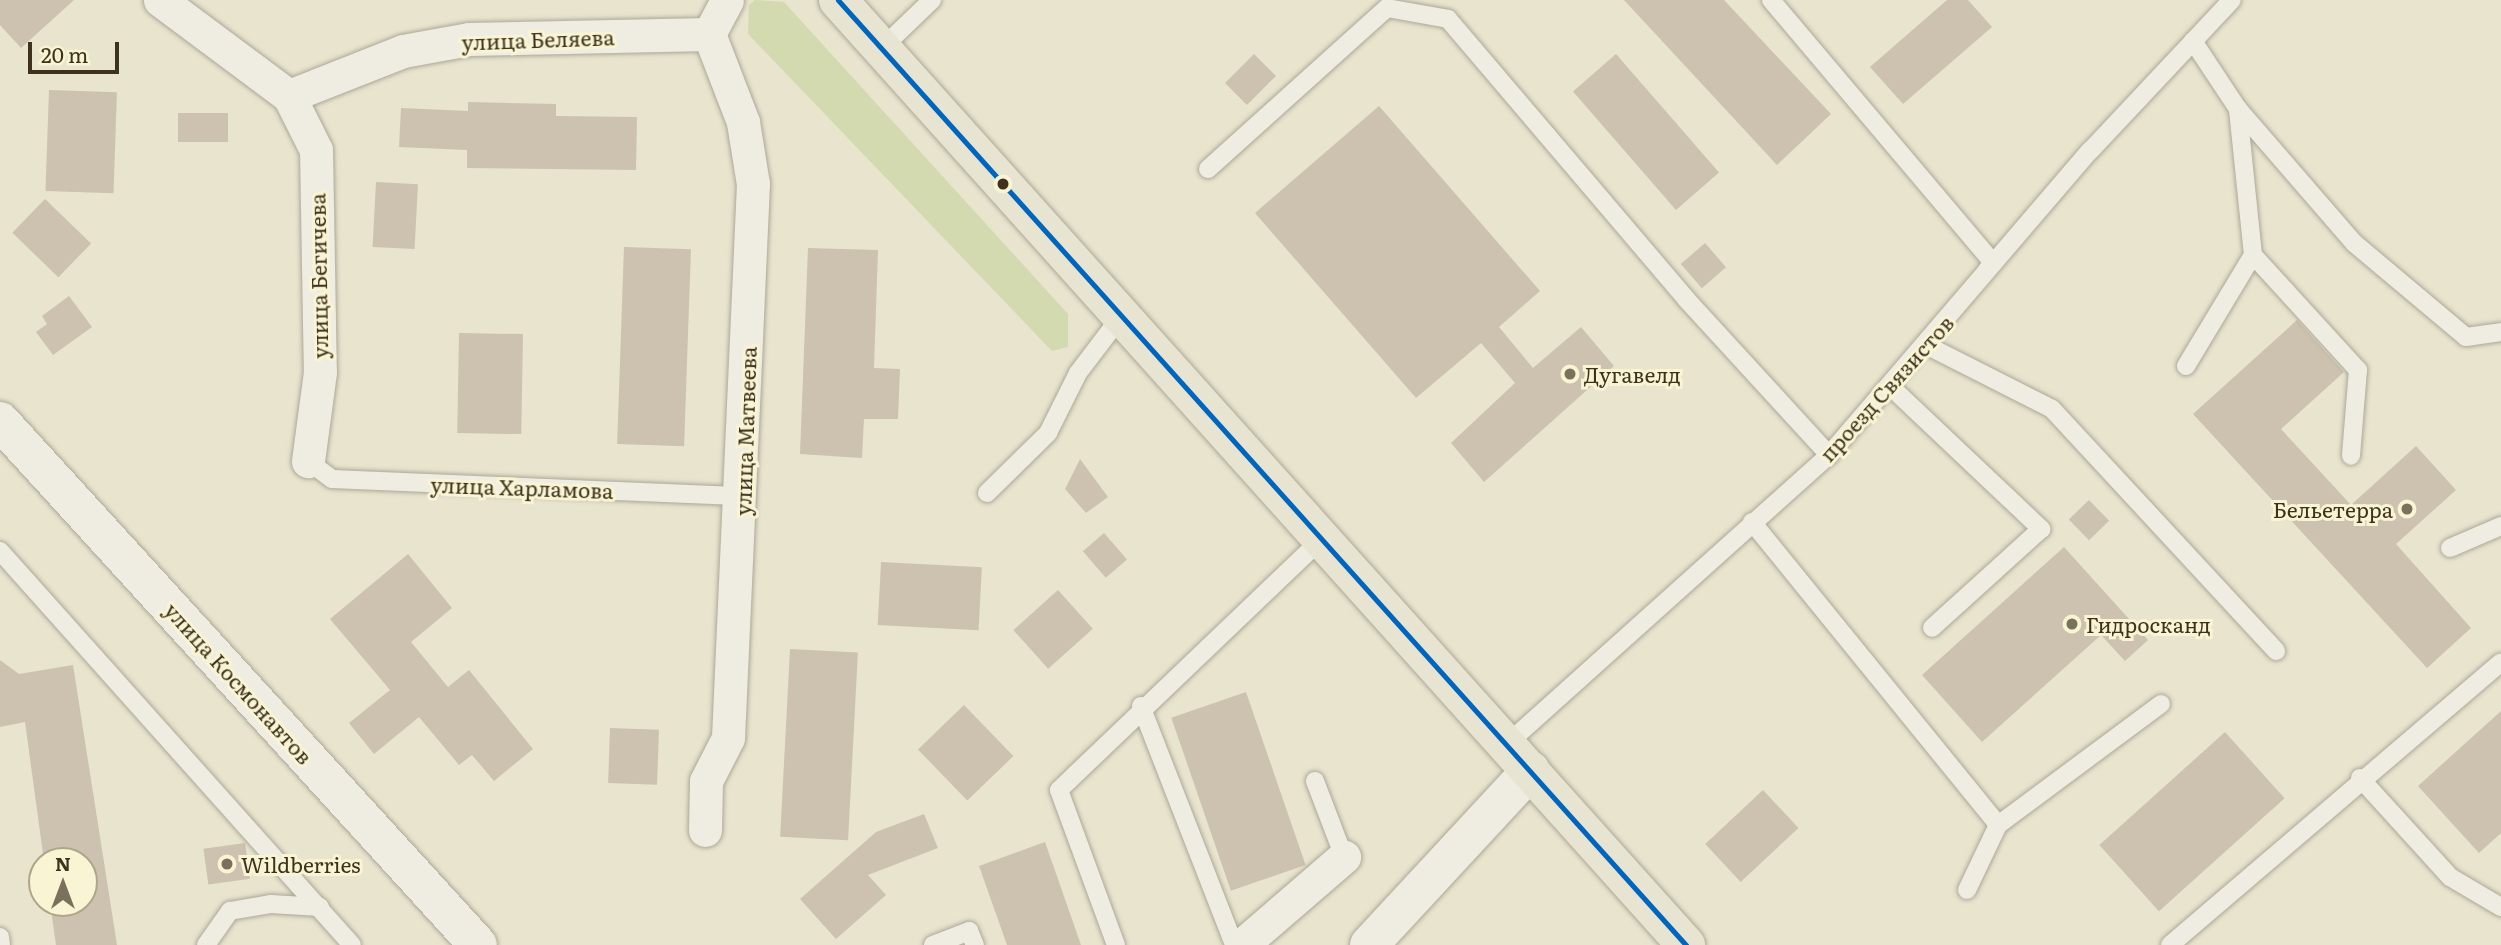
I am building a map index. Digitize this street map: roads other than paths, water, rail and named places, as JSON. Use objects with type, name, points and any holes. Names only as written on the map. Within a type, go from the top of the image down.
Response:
[{"type":"main road","points":[[838,0],[1686,945]]},
{"type":"street","points":[[160,0],[289,96]]},
{"type":"street","points":[[709,34],[727,0]]},
{"type":"street","name":"улица Беляева","points":[[289,96],[402,51],[469,39],[709,34]]},
{"type":"street","name":"улица Матвеева","points":[[705,830],[706,781],[728,738],[743,496],[753,184],[743,121],[709,34]]},
{"type":"street","name":"улица Бегичева","points":[[289,96],[316,150],[320,372],[308,461]]},
{"type":"street","name":"улица Космонавтов","points":[[0,421],[478,945]]},
{"type":"street","points":[[1369,945],[1519,757]]},
{"type":"street","points":[[1242,945],[1344,857]]},
{"type":"lane","points":[[881,49],[932,0]]},
{"type":"lane","points":[[1771,0],[1993,263],[2232,0]]},
{"type":"lane","points":[[1208,169],[1387,8],[1448,19],[1687,300],[1829,455]]},
{"type":"lane","points":[[2193,40],[2238,109],[2354,243],[2466,337],[2501,332]]},
{"type":"lane","points":[[2238,109],[2253,255],[2358,370],[2351,456]]},
{"type":"lane","points":[[2186,366],[2253,255]]},
{"type":"lane","name":"проезд Связистов","points":[[1519,757],[1752,522],[1829,455],[1892,387],[1993,263]]},
{"type":"lane","points":[[987,493],[1048,433],[1078,373],[1122,315]]},
{"type":"lane","points":[[1926,345],[2052,409],[2276,650]]},
{"type":"lane","points":[[1892,387],[2041,529],[1932,628]]},
{"type":"lane","name":"улица Харламова","points":[[308,461],[332,479],[743,496]]},
{"type":"lane","points":[[1752,522],[1998,825]]},
{"type":"lane","points":[[2450,548],[2501,526]]},
{"type":"lane","points":[[1116,945],[1059,790],[1141,706],[1322,539]]},
{"type":"lane","points":[[0,551],[352,945]]},
{"type":"lane","points":[[2170,945],[2360,778],[2501,662]]},
{"type":"lane","points":[[1967,890],[1998,825],[2161,704]]},
{"type":"lane","points":[[1141,706],[1234,945]]},
{"type":"lane","points":[[2360,778],[2451,877],[2501,908]]},
{"type":"lane","points":[[1315,781],[1344,857]]},
{"type":"lane","points":[[206,945],[230,911],[271,904],[320,907]]},
{"type":"lane","points":[[933,945],[969,930],[975,945]]},
{"type":"lane","points":[[0,937],[1,945]]},
{"type":"place","name":"Дугавелд","points":[[1570,374]]},
{"type":"place","name":"Бельетерра","points":[[2407,509]]},
{"type":"place","name":"Гидросканд","points":[[2072,624]]},
{"type":"place","name":"Wildberries","points":[[227,864]]}]
